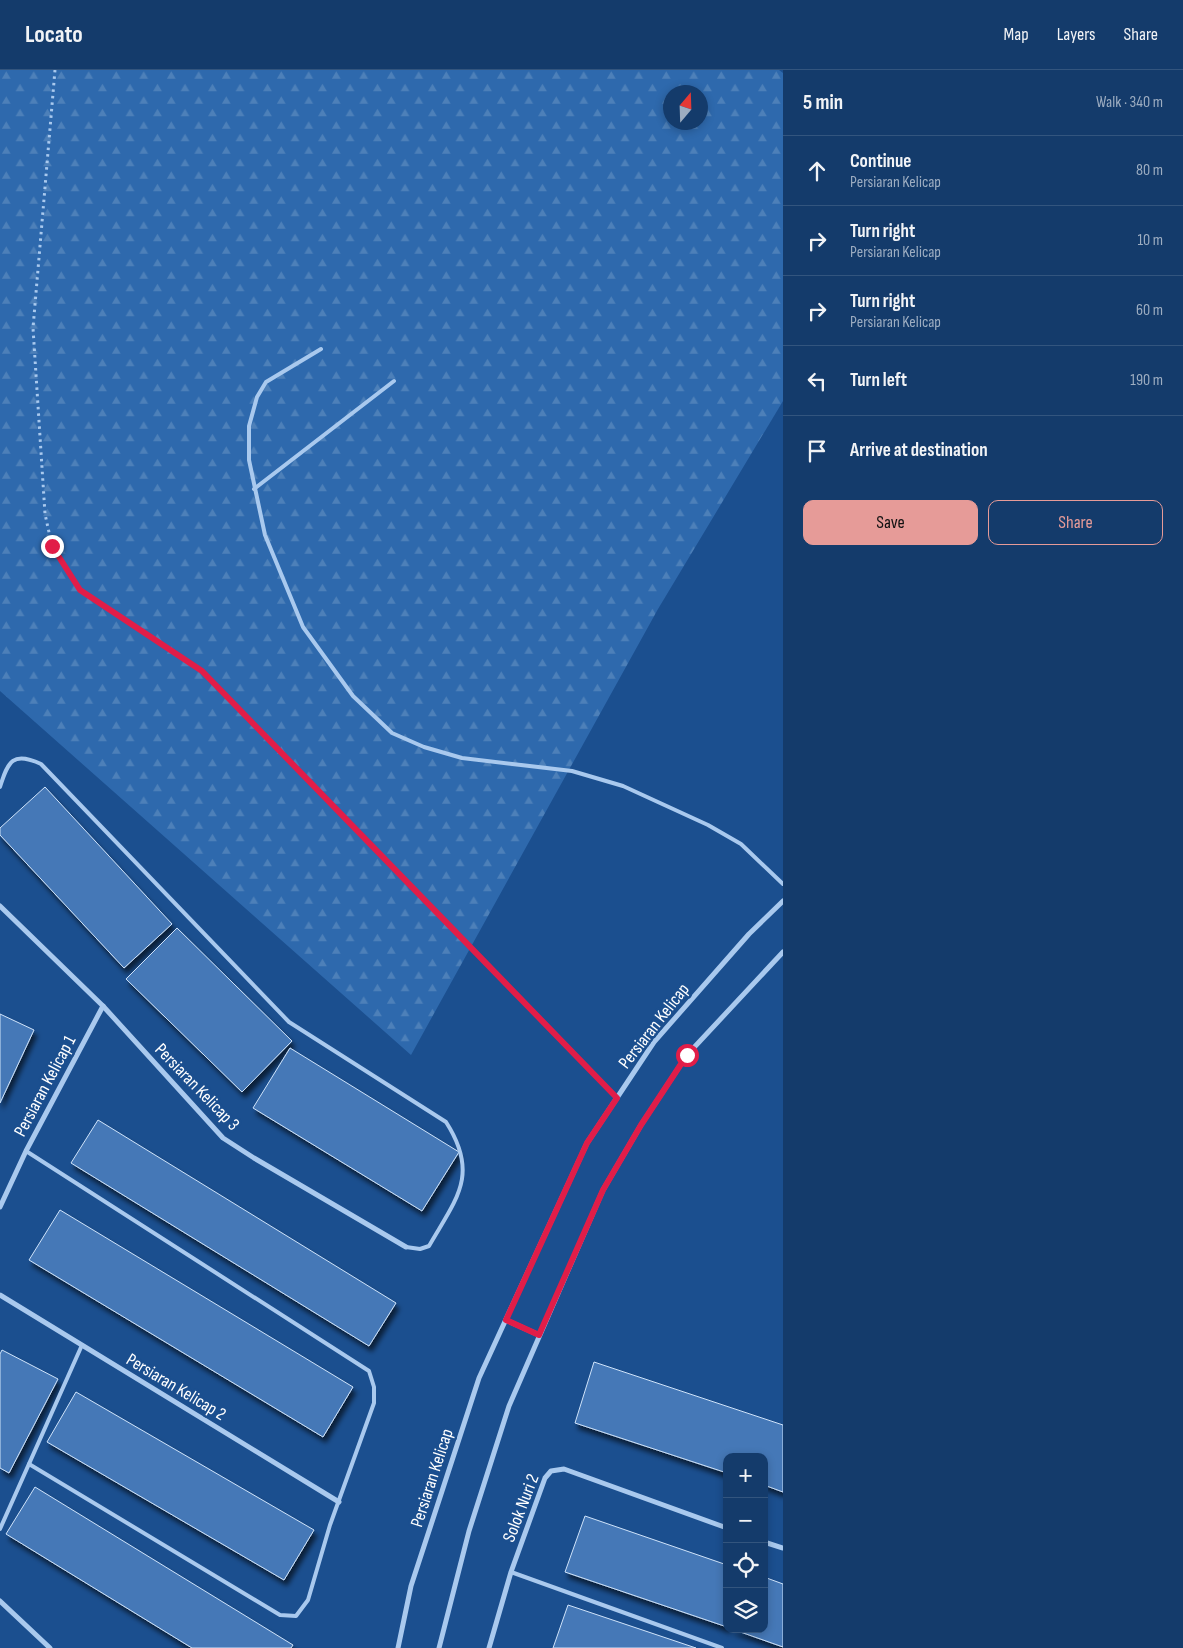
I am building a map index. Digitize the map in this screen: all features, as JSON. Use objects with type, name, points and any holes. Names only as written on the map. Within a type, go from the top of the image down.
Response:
[{"type":"street","name":"Persiaran Kelicap","points":[[398,1648],[411,1586],[479,1378],[587,1143],[654,1042],[750,934],[783,901]]},
{"type":"street","name":"Persiaran Kelicap 3","points":[[0,906],[103,1006],[223,1138],[406,1247]]},
{"type":"street","points":[[439,1648],[469,1531],[509,1406],[603,1190],[641,1125],[687,1055],[783,952]]},
{"type":"street","name":"Persiaran Kelicap 1","points":[[0,1207],[26,1151],[103,1006]]},
{"type":"street","name":"Persiaran Kelicap 2","points":[[0,1295],[339,1502]]},
{"type":"street","points":[[506,1320],[539,1335]]},
{"type":"street","name":"Solok Nuri 2","points":[[489,1648],[511,1572],[545,1478],[551,1470],[564,1469],[723,1527]]},
{"type":"street","points":[[767,1543],[783,1548]]},
{"type":"street","points":[[0,1601],[50,1648]]},
{"type":"lane","points":[[321,349],[266,382],[257,396],[249,426],[249,460],[264,535],[303,627],[353,696],[392,733],[424,747],[462,758],[572,771],[623,786],[708,825],[742,844],[783,884]]},
{"type":"lane","points":[[254,489],[394,381]]},
{"type":"lane","points":[[0,787],[7,766],[16,758],[28,758],[41,764],[289,1022],[446,1122],[462,1152],[463,1173],[459,1193],[429,1246],[420,1249],[406,1247]]},
{"type":"lane","points":[[26,1151],[369,1371],[374,1387],[374,1403],[339,1502],[308,1600],[296,1616],[280,1615],[29,1464]]},
{"type":"lane","points":[[0,1529],[82,1345]]},
{"type":"lane","points":[[511,1572],[722,1648]]},
{"type":"path","points":[[55,70],[33,328],[44,514],[52,546],[80,590],[202,671],[617,1098]]},
{"type":"green space","points":[[0,70],[779,70],[783,73],[783,401],[658,609],[411,1055],[0,691]]},
{"type":"building","points":[[45,787],[172,924],[124,968],[0,835],[0,828]]},
{"type":"building","points":[[177,928],[292,1041],[242,1092],[126,979]]},
{"type":"building","points":[[0,1014],[34,1030],[0,1103]]},
{"type":"building","points":[[290,1048],[459,1152],[422,1211],[253,1108]]},
{"type":"building","points":[[98,1120],[396,1303],[369,1346],[71,1163]]},
{"type":"building","points":[[60,1210],[353,1387],[323,1437],[29,1260]]},
{"type":"building","points":[[2,1350],[58,1379],[9,1473],[0,1468],[0,1354]]},
{"type":"building","points":[[594,1362],[783,1425],[783,1492],[768,1486],[768,1453],[723,1453],[723,1472],[575,1423]]},
{"type":"building","points":[[76,1392],[314,1530],[284,1580],[47,1442]]},
{"type":"building","points":[[35,1487],[293,1645],[291,1648],[192,1648],[6,1534]]},
{"type":"building","points":[[585,1516],[723,1564],[723,1626],[565,1572]]},
{"type":"building","points":[[768,1578],[783,1584],[783,1647],[743,1633],[768,1633]]},
{"type":"building","points":[[568,1605],[696,1648],[553,1648]]},
{"type":"route","points":[[52,546],[80,590],[202,671],[617,1098],[587,1143],[506,1320],[539,1335],[603,1190],[641,1125],[687,1055]]}]
